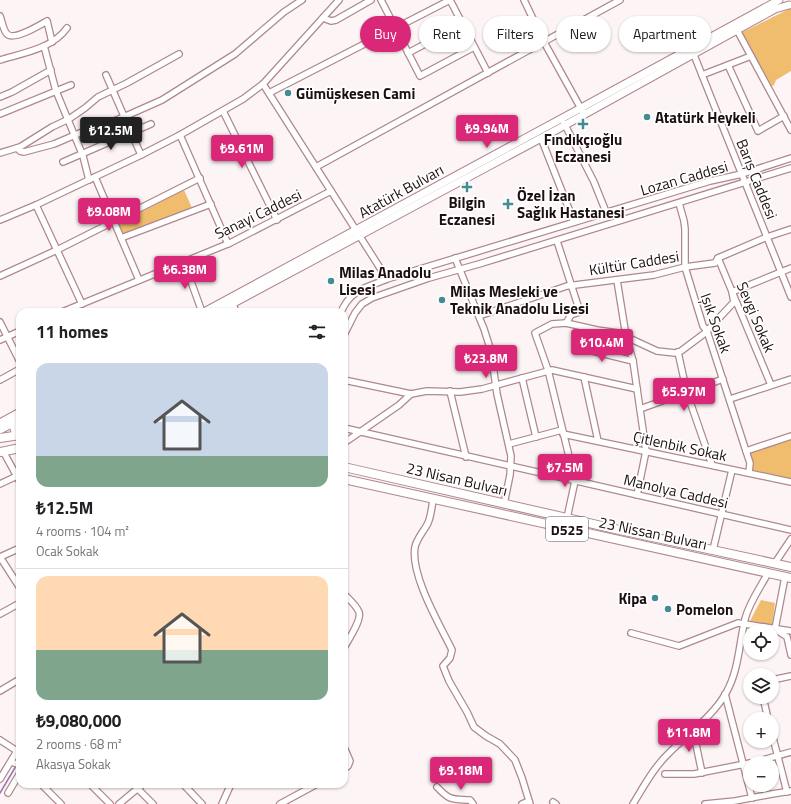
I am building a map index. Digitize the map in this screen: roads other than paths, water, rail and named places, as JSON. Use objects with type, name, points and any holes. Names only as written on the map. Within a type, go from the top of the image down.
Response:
[{"type":"highway","points":[[16,423],[14,427],[16,433]]},
{"type":"highway","points":[[0,438],[16,436]]},
{"type":"highway","points":[[2,452],[16,449]]},
{"type":"highway","name":"23 Nisan Bulvarı","points":[[348,468],[775,564]]},
{"type":"highway","name":"23 Nissan Bulvarı","points":[[348,480],[788,578]]},
{"type":"highway","name":"D525","points":[[775,564],[791,568]]},
{"type":"main road","name":"Atatürk Bulvarı","points":[[711,40],[778,0]]},
{"type":"main road","name":"Atatürk Bulvarı","points":[[711,42],[788,3]]},
{"type":"main road","name":"Atatürk Bulvarı","points":[[226,308],[358,233],[690,52]]},
{"type":"main road","name":"Atatürk Bulvarı","points":[[211,308],[541,138],[563,122]]},
{"type":"main road","points":[[0,423],[16,414]]},
{"type":"main road","points":[[0,430],[16,422]]},
{"type":"street","points":[[17,148],[22,152],[28,152],[54,144],[75,134],[125,117],[162,100],[229,58],[284,12],[302,0]]},
{"type":"street","points":[[0,220],[36,205],[141,155],[223,111],[264,84],[271,74],[339,0]]},
{"type":"street","points":[[323,18],[328,21],[334,21],[372,0]]},
{"type":"street","points":[[381,0],[390,16]]},
{"type":"street","points":[[411,20],[450,0],[459,16]]},
{"type":"street","points":[[524,0],[532,16]]},
{"type":"street","points":[[548,40],[620,0]]},
{"type":"street","points":[[0,16],[6,32],[8,35],[12,36],[19,35],[47,21],[52,42]]},
{"type":"street","points":[[0,60],[44,46],[60,36],[67,28]]},
{"type":"street","points":[[737,30],[791,130]]},
{"type":"street","points":[[44,46],[56,91],[82,153],[88,180]]},
{"type":"street","points":[[269,93],[360,46]]},
{"type":"street","points":[[419,47],[408,53],[420,76],[465,52]]},
{"type":"street","points":[[475,49],[488,73]]},
{"type":"street","points":[[548,49],[583,111]]},
{"type":"street","points":[[316,167],[526,52]]},
{"type":"street","name":"Barış Caddesi","points":[[692,52],[791,297]]},
{"type":"street","points":[[0,153],[17,148],[69,119],[96,98],[127,83],[179,54]]},
{"type":"street","points":[[702,75],[751,56]]},
{"type":"street","points":[[728,65],[758,131],[784,116]]},
{"type":"street","points":[[0,97],[51,70]]},
{"type":"street","points":[[106,75],[141,155]]},
{"type":"street","points":[[264,84],[387,279]]},
{"type":"street","points":[[0,114],[71,85]]},
{"type":"street","points":[[223,111],[277,220]]},
{"type":"street","points":[[563,122],[594,182],[606,212]]},
{"type":"street","points":[[63,162],[151,124]]},
{"type":"street","points":[[180,135],[228,244]]},
{"type":"street","points":[[541,138],[574,222]]},
{"type":"street","name":"Lozan Caddesi","points":[[343,308],[348,299],[353,294],[387,279],[710,180],[742,174],[791,158]]},
{"type":"street","points":[[348,328],[355,313],[362,304],[372,298],[416,282],[557,241],[791,168]]},
{"type":"street","points":[[94,177],[139,280]]},
{"type":"street","points":[[0,276],[57,250],[200,178]]},
{"type":"street","name":"Sanayi Caddesi","points":[[72,308],[228,244],[332,191]]},
{"type":"street","name":"Işık Sokak","points":[[679,203],[685,229],[685,267],[703,326],[707,331],[724,379],[750,463],[749,473]]},
{"type":"street","points":[[121,238],[211,204]]},
{"type":"street","points":[[36,205],[82,304]]},
{"type":"street","name":"Kültür Caddesi","points":[[479,316],[572,286],[654,275],[685,267],[715,263],[718,258],[767,237],[791,229]]},
{"type":"street","points":[[557,241],[580,312],[571,316],[566,323]]},
{"type":"street","points":[[455,258],[490,347],[495,385],[509,444],[511,467],[504,504]]},
{"type":"street","name":"Sevgi Sokak","points":[[718,258],[771,385]]},
{"type":"street","points":[[184,262],[201,308]]},
{"type":"street","points":[[566,518],[575,481],[548,370],[535,333],[552,324],[566,323],[618,333],[657,351],[670,353],[678,352],[707,331],[734,302],[732,292],[791,268]]},
{"type":"street","points":[[618,280],[626,336],[633,361],[646,451],[637,495]]},
{"type":"street","points":[[233,304],[234,308]]},
{"type":"street","points":[[0,322],[16,353]]},
{"type":"street","points":[[0,340],[16,333]]},
{"type":"street","points":[[576,348],[633,361]]},
{"type":"street","points":[[678,352],[687,393],[712,465]]},
{"type":"street","points":[[348,381],[411,394],[427,391],[475,390],[548,370],[558,370],[637,389]]},
{"type":"street","points":[[0,380],[16,371]]},
{"type":"street","points":[[584,377],[598,441]]},
{"type":"street","points":[[522,378],[536,437]]},
{"type":"street","points":[[640,410],[724,379]]},
{"type":"street","points":[[730,399],[791,379]]},
{"type":"street","points":[[450,391],[466,457]]},
{"type":"street","points":[[348,440],[399,405],[411,394]]},
{"type":"street","name":"Manolya Caddesi","points":[[348,429],[791,530]]},
{"type":"street","points":[[509,444],[563,432]]},
{"type":"street","name":"Çitlenbik Sokak","points":[[563,432],[598,441],[791,482]]},
{"type":"street","points":[[746,451],[791,436]]},
{"type":"street","points":[[2,452],[16,476]]},
{"type":"street","points":[[713,550],[732,470]]},
{"type":"street","points":[[0,484],[16,480]]},
{"type":"street","points":[[433,499],[428,524],[421,532],[416,547],[415,562],[419,578],[452,650],[450,658],[443,666],[449,681],[474,727],[500,744],[515,760],[530,803],[522,804]]},
{"type":"street","points":[[775,564],[791,539]]},
{"type":"street","points":[[16,550],[0,557],[16,582]]},
{"type":"street","points":[[631,634],[679,646],[738,623],[744,624],[748,610],[768,573]]},
{"type":"street","points":[[776,624],[788,578]]},
{"type":"street","points":[[348,598],[360,614],[348,639]]},
{"type":"street","points":[[0,614],[16,605]]},
{"type":"street","points":[[633,804],[660,762],[719,703],[725,694],[730,685],[739,656],[743,630]]},
{"type":"street","points":[[779,630],[791,631]]},
{"type":"street","points":[[779,632],[787,637],[791,656]]},
{"type":"street","points":[[779,679],[791,676]]},
{"type":"street","points":[[0,691],[16,681]]},
{"type":"street","points":[[665,774],[702,772],[743,765],[725,694]]},
{"type":"street","points":[[693,730],[702,772]]},
{"type":"street","points":[[0,740],[16,750]]},
{"type":"street","points":[[776,748],[778,756],[791,752]]},
{"type":"street","points":[[0,779],[16,753]]},
{"type":"street","points":[[348,756],[350,761],[348,766]]},
{"type":"street","points":[[706,804],[789,792],[779,759]]},
{"type":"street","points":[[11,762],[16,764]]},
{"type":"street","points":[[8,793],[16,780]]},
{"type":"street","points":[[437,787],[445,796],[452,800],[470,800],[473,804]]},
{"type":"street","points":[[45,788],[61,804]]},
{"type":"street","points":[[94,788],[110,804]]},
{"type":"street","points":[[187,788],[202,804]]},
{"type":"street","points":[[222,804],[229,788]]},
{"type":"street","points":[[280,804],[310,788]]},
{"type":"street","points":[[119,804],[137,789],[153,804]]},
{"type":"street","points":[[750,792],[752,798]]},
{"type":"waterway","points":[[0,793],[16,766]]},
{"type":"place","name":"Gümüşkesen Cami","points":[[288,93]]},
{"type":"place","name":"Atatürk Heykeli","points":[[647,117]]},
{"type":"place","name":"Fındıkçıoğlu Eczanesi","points":[[583,124]]},
{"type":"place","name":"Bilgin Eczanesi","points":[[467,187]]},
{"type":"place","name":"Özel İzan Sağlık Hastanesi","points":[[508,204]]},
{"type":"place","name":"Milas Anadolu Lisesi","points":[[331,281]]},
{"type":"place","name":"Milas Mesleki ve Teknik Anadolu Lisesi","points":[[442,300]]},
{"type":"place","name":"Kipa","points":[[655,598]]},
{"type":"place","name":"Pomelon","points":[[668,609]]}]
